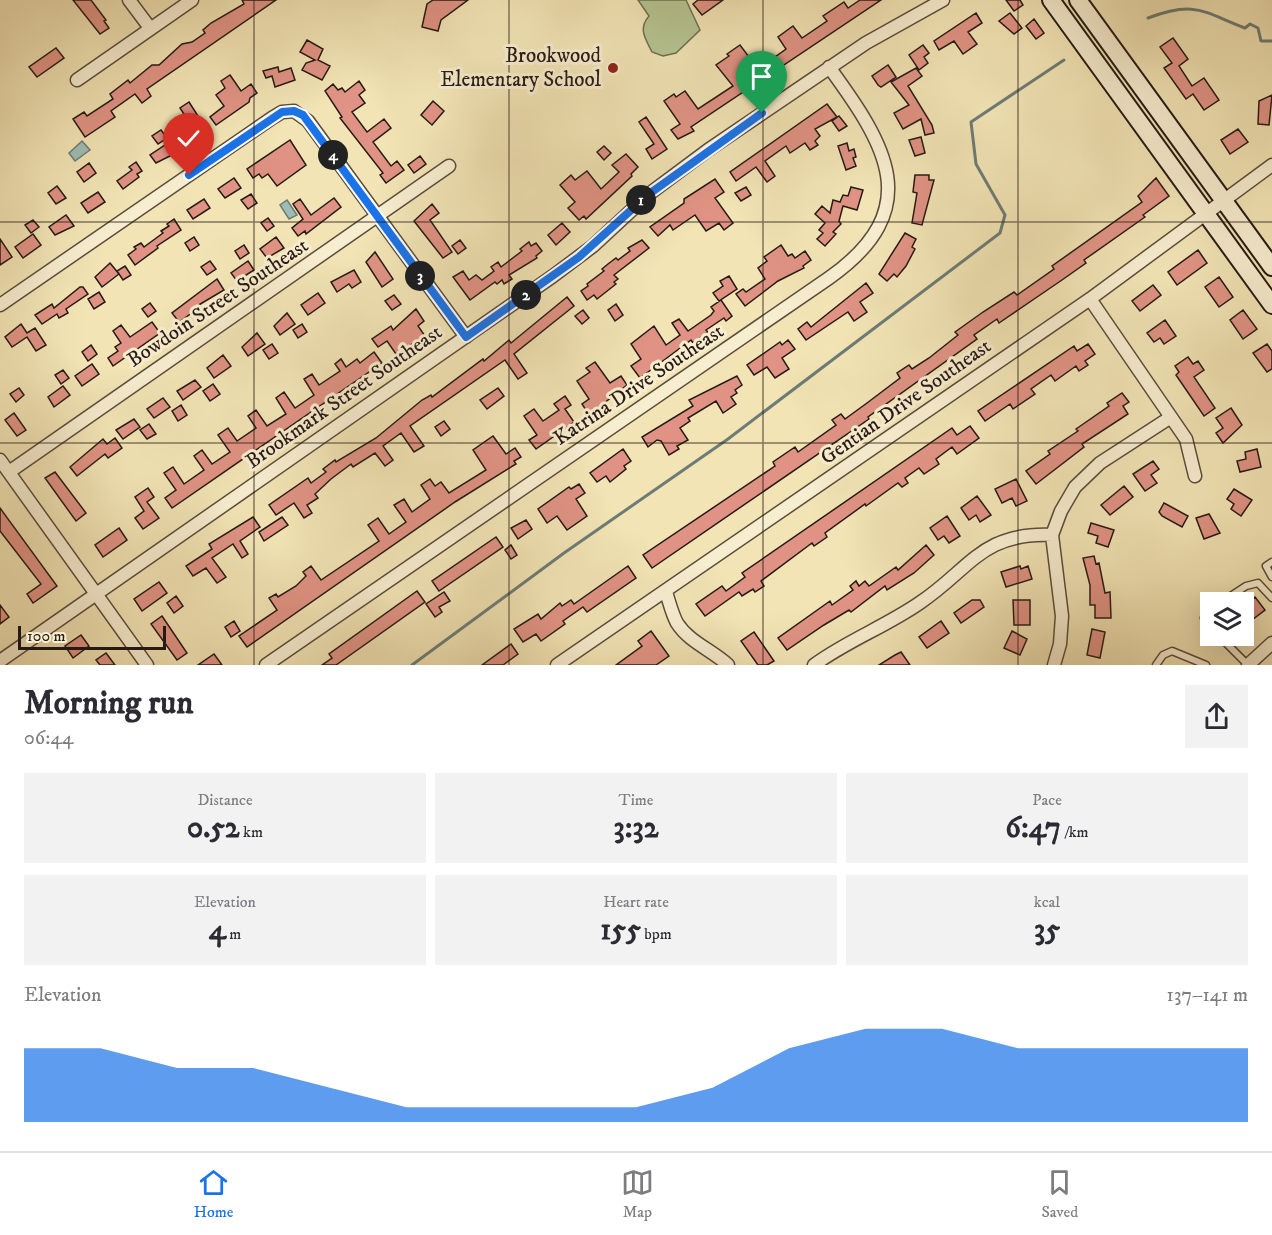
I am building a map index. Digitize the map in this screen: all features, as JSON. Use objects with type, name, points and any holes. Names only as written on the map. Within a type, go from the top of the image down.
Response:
[{"type":"main road","points":[[1051,0],[1272,305]]},
{"type":"main road","points":[[1058,0],[1098,53],[1105,55],[1115,51]]},
{"type":"main road","points":[[1078,0],[1272,267]]},
{"type":"street","points":[[129,0],[150,28]]},
{"type":"street","points":[[77,80],[192,0]]},
{"type":"street","name":"Brookmark Street Southeast","points":[[0,661],[94,593],[579,257],[644,198],[677,172],[830,67],[944,0]]},
{"type":"street","name":"Katrina Drive Southeast","points":[[266,665],[829,278],[865,249],[879,226],[887,201],[888,170],[871,127],[830,67]]},
{"type":"street","points":[[0,305],[272,118],[282,112],[294,111],[308,121],[466,337]]},
{"type":"street","name":"Gentian Drive Southeast","points":[[557,665],[1090,299],[1205,212],[1272,165]]},
{"type":"street","name":"Bowdoin Street Southeast","points":[[9,472],[449,166]]},
{"type":"street","points":[[1090,299],[1190,447],[1195,476]]},
{"type":"street","points":[[1054,665],[1060,644],[1062,616],[1052,536],[1061,511],[1075,487],[1100,463],[1171,417]]},
{"type":"street","points":[[0,460],[147,665]]},
{"type":"street","points":[[814,665],[851,641],[922,602],[967,562],[1000,541],[1015,536],[1052,536]]},
{"type":"street","points":[[666,592],[677,623],[696,643],[717,655],[728,665]]},
{"type":"street","points":[[1248,665],[1272,643]]},
{"type":"lane","points":[[1272,562],[1266,567],[1272,577]]},
{"type":"lane","points":[[1237,592],[1246,586],[1258,583],[1272,598]]},
{"type":"lane","points":[[1229,646],[1248,665]]},
{"type":"lane","points":[[1156,665],[1162,655],[1172,651],[1206,665]]},
{"type":"green space","points":[[638,0],[686,0],[700,30],[676,53],[663,56],[652,52],[643,29],[649,16]]},
{"type":"water","points":[[82,141],[90,150],[75,161],[69,153]]},
{"type":"water","points":[[287,200],[297,215],[289,219],[280,205]]},
{"type":"building","points":[[73,0],[91,0],[106,20],[104,21],[109,28],[100,34]]},
{"type":"building","points":[[242,0],[276,0],[147,89],[151,96],[142,103],[135,94],[111,111],[115,117],[85,137],[73,119],[84,112],[87,116],[113,99],[110,94],[128,80],[130,83],[152,65],[159,65],[182,44],[192,42],[205,33],[203,30],[211,23],[244,4]]},
{"type":"building","points":[[433,0],[468,0],[441,20],[438,31],[422,27],[427,4]]},
{"type":"building","points":[[698,0],[723,0],[702,15],[693,4]]},
{"type":"building","points":[[860,0],[881,0],[691,127],[694,131],[678,139],[671,130],[680,124],[664,101],[674,94],[676,97],[685,91],[698,109],[733,86],[716,65],[740,45],[758,69],[786,49],[778,37],[793,26],[802,38],[827,21],[823,16],[844,2],[848,8]]},
{"type":"building","points":[[1006,0],[1020,0],[1023,5],[1014,11]]},
{"type":"building","points":[[976,13],[982,23],[968,32],[977,44],[963,54],[954,41],[939,50],[934,41]]},
{"type":"building","points":[[1010,13],[1022,28],[1014,34],[999,21]]},
{"type":"building","points":[[1034,19],[1044,33],[1036,39],[1026,26]]},
{"type":"building","points":[[1173,38],[1188,59],[1179,66],[1192,86],[1204,78],[1219,100],[1204,110],[1193,94],[1186,99],[1164,68],[1172,63],[1160,47]]},
{"type":"building","points":[[307,40],[323,49],[318,60],[330,66],[322,80],[302,70],[306,63],[315,60],[300,52]]},
{"type":"building","points":[[923,45],[929,53],[924,57],[928,63],[919,70],[909,55]]},
{"type":"building","points":[[56,48],[64,58],[37,77],[29,67]]},
{"type":"building","points":[[888,65],[896,77],[881,87],[872,76]]},
{"type":"building","points":[[278,67],[279,72],[291,68],[295,80],[275,87],[272,76],[266,78],[263,71]]},
{"type":"building","points":[[916,68],[922,76],[908,86],[932,125],[934,133],[925,135],[921,119],[903,129],[894,113],[909,105],[891,82]]},
{"type":"building","points":[[230,75],[241,91],[251,84],[257,93],[250,98],[249,102],[216,125],[210,117],[224,106],[216,95],[225,88],[221,81]]},
{"type":"building","points":[[359,81],[365,90],[359,95],[365,103],[352,112],[367,132],[384,119],[391,128],[373,142],[391,166],[397,161],[404,170],[386,183],[380,175],[383,173],[340,118],[342,117],[325,91],[333,84],[338,90],[342,88],[345,92]]},
{"type":"building","points":[[1272,95],[1269,125],[1258,124],[1259,101]]},
{"type":"building","points":[[433,101],[444,111],[432,125],[421,115]]},
{"type":"building","points":[[189,102],[198,116],[189,122],[180,108]]},
{"type":"building","points":[[827,104],[837,117],[815,129],[820,136],[815,141],[818,145],[810,150],[805,143],[790,153],[786,146],[765,161],[775,176],[767,182],[756,167],[736,181],[730,172]]},
{"type":"building","points":[[839,116],[847,126],[839,131],[832,121]]},
{"type":"building","points":[[646,117],[667,149],[652,159],[646,149],[654,144],[639,122]]},
{"type":"building","points":[[195,122],[202,132],[186,143],[180,132]]},
{"type":"building","points":[[1238,129],[1248,142],[1230,154],[1221,140]]},
{"type":"building","points":[[161,130],[167,138],[158,144],[152,136]]},
{"type":"building","points":[[921,137],[925,153],[915,156],[909,140]]},
{"type":"building","points":[[290,140],[306,165],[277,186],[268,174],[262,178],[259,174],[253,178],[247,169]]},
{"type":"building","points":[[847,143],[849,151],[854,149],[856,157],[853,158],[856,166],[846,170],[838,146]]},
{"type":"building","points":[[165,145],[172,155],[156,163],[150,155]]},
{"type":"building","points":[[604,146],[611,153],[604,160],[597,152]]},
{"type":"building","points":[[626,154],[638,167],[631,174],[632,176],[586,219],[584,216],[579,220],[568,208],[575,202],[560,185],[571,175],[575,180],[587,171],[601,189],[619,172],[612,165]]},
{"type":"building","points":[[420,156],[426,164],[414,173],[408,165]]},
{"type":"building","points":[[136,162],[142,171],[137,174],[139,177],[123,189],[117,181],[132,170],[129,167]]},
{"type":"building","points":[[89,163],[96,173],[84,182],[77,172]]},
{"type":"building","points":[[915,175],[929,175],[929,180],[934,180],[922,225],[912,223],[917,193],[913,192]]},
{"type":"building","points":[[234,178],[241,188],[225,198],[218,189]]},
{"type":"building","points":[[1156,178],[1169,196],[1143,215],[1145,217],[1084,260],[1086,263],[999,323],[997,319],[974,335],[977,339],[868,417],[869,419],[652,568],[643,555],[775,466],[773,462],[795,447],[798,452],[836,425],[832,420],[841,414],[845,419],[900,378],[897,373],[909,365],[912,369],[929,358],[958,335],[955,332],[983,312],[1014,292],[1017,295],[1054,269],[1052,266],[1142,202],[1138,196]]},
{"type":"building","points":[[715,179],[724,192],[715,198],[733,223],[724,230],[719,223],[706,231],[695,215],[673,230],[670,225],[658,236],[650,227],[684,203],[684,199]]},
{"type":"building","points":[[57,186],[66,198],[56,204],[48,193]]},
{"type":"building","points":[[746,187],[751,195],[741,201],[735,193]]},
{"type":"building","points":[[851,187],[863,190],[857,210],[843,206],[839,221],[841,224],[833,232],[836,234],[825,246],[817,239],[823,233],[819,230],[825,223],[815,214],[822,206],[830,213],[833,200],[840,202],[843,195],[848,196]]},
{"type":"building","points":[[98,192],[105,202],[88,213],[81,203]]},
{"type":"building","points":[[251,194],[257,203],[248,209],[241,200]]},
{"type":"building","points":[[334,198],[341,207],[306,234],[305,231],[298,236],[292,228],[303,219],[293,204],[300,199],[311,215]]},
{"type":"building","points":[[204,199],[210,208],[193,219],[187,210]]},
{"type":"building","points":[[432,204],[439,213],[430,220],[452,252],[443,258],[414,221]]},
{"type":"building","points":[[66,215],[74,226],[55,235],[49,227]]},
{"type":"building","points":[[268,218],[274,226],[267,231],[261,223]]},
{"type":"building","points":[[174,219],[181,230],[135,265],[128,255],[136,249],[134,247],[141,243],[144,247],[163,233],[161,231]]},
{"type":"building","points":[[33,220],[39,227],[31,233],[25,225]]},
{"type":"building","points":[[562,223],[570,232],[556,245],[548,235]]},
{"type":"building","points":[[905,233],[916,239],[912,247],[915,249],[897,277],[894,274],[887,281],[879,274]]},
{"type":"building","points":[[33,234],[41,245],[23,258],[15,247]]},
{"type":"building","points":[[194,237],[199,245],[190,251],[185,243]]},
{"type":"building","points":[[276,237],[284,248],[267,258],[260,249]]},
{"type":"building","points":[[0,239],[12,257],[0,265]]},
{"type":"building","points":[[460,240],[466,248],[458,254],[452,246]]},
{"type":"building","points":[[642,240],[649,248],[614,275],[618,279],[614,282],[616,284],[597,299],[594,295],[587,300],[581,291],[588,286],[587,284],[604,271],[602,269],[608,264],[630,251],[628,248]]},
{"type":"building","points":[[529,242],[531,246],[536,243],[542,251],[536,256],[537,258],[509,275],[512,279],[504,284],[502,280],[497,284],[495,282],[470,300],[453,277],[463,271],[469,280],[476,275],[482,280],[494,271],[491,267],[498,262],[501,267],[522,251],[520,249]]},
{"type":"building","points":[[244,245],[249,253],[240,259],[235,251]]},
{"type":"building","points":[[781,245],[788,256],[792,254],[795,258],[805,251],[811,260],[803,266],[804,268],[778,281],[745,306],[736,294],[743,289],[746,292],[765,279],[758,268],[767,261],[764,257]]},
{"type":"building","points":[[1198,250],[1207,263],[1177,285],[1168,272]]},
{"type":"building","points":[[375,252],[393,279],[382,287],[366,262]]},
{"type":"building","points":[[210,261],[216,269],[207,275],[201,267]]},
{"type":"building","points":[[248,261],[254,270],[237,281],[231,273]]},
{"type":"building","points":[[110,263],[119,274],[102,287],[95,277]]},
{"type":"building","points":[[125,266],[131,275],[123,280],[117,271]]},
{"type":"building","points":[[354,270],[361,282],[352,288],[349,284],[337,292],[331,282]]},
{"type":"building","points":[[729,276],[737,289],[719,301],[713,293],[723,286],[720,281]]},
{"type":"building","points":[[1219,277],[1233,297],[1219,307],[1205,287]]},
{"type":"building","points":[[217,279],[224,290],[197,306],[199,308],[179,322],[172,313]]},
{"type":"building","points":[[866,283],[873,293],[860,302],[867,312],[854,321],[848,312],[806,340],[798,329],[807,322],[811,327]]},
{"type":"building","points":[[1153,285],[1161,295],[1140,311],[1132,301]]},
{"type":"building","points":[[83,287],[88,294],[66,309],[68,313],[59,318],[57,314],[42,324],[35,315],[52,304],[54,308]]},
{"type":"building","points":[[99,292],[105,302],[94,309],[88,299]]},
{"type":"building","points":[[318,293],[325,303],[308,315],[301,305]]},
{"type":"building","points":[[394,295],[401,304],[392,310],[385,301]]},
{"type":"building","points":[[567,297],[574,306],[514,354],[527,373],[518,379],[505,360],[410,426],[424,446],[414,452],[401,433],[383,446],[393,460],[385,466],[375,453],[353,467],[351,464],[315,494],[318,498],[307,505],[312,513],[304,518],[294,503],[276,515],[269,505],[308,478],[311,483],[326,472],[323,469],[335,460],[336,462],[376,438],[422,400],[431,395],[432,397],[483,359],[484,361],[509,340],[511,343]]},
{"type":"building","points":[[721,300],[732,316],[726,321],[724,318],[706,330],[708,332],[693,343],[691,340],[640,378],[631,366],[641,359],[631,344],[654,326],[666,345],[680,335],[672,323],[679,319],[688,331],[711,315],[714,311],[711,307]]},
{"type":"building","points":[[150,303],[156,311],[148,317],[142,309]]},
{"type":"building","points":[[616,304],[623,315],[615,321],[608,310]]},
{"type":"building","points":[[416,309],[424,321],[418,326],[425,336],[396,354],[387,341],[378,347],[372,339],[391,326],[393,330]]},
{"type":"building","points":[[583,310],[589,318],[582,324],[575,316]]},
{"type":"building","points":[[1243,310],[1257,329],[1243,339],[1230,320]]},
{"type":"building","points":[[287,313],[295,324],[280,335],[274,326]]},
{"type":"building","points":[[1165,320],[1176,336],[1164,344],[1160,338],[1154,342],[1147,333]]},
{"type":"building","points":[[152,322],[160,333],[113,366],[108,358],[118,351],[115,347],[121,343],[113,331],[121,325],[130,337]]},
{"type":"building","points":[[21,324],[27,333],[35,328],[46,345],[36,351],[27,337],[12,347],[5,337]]},
{"type":"building","points":[[302,324],[307,332],[298,338],[293,330]]},
{"type":"building","points":[[257,333],[265,344],[248,356],[242,347]]},
{"type":"building","points":[[788,340],[795,349],[782,358],[789,369],[775,378],[767,367],[754,375],[747,365],[780,342],[782,345]]},
{"type":"building","points":[[272,344],[278,353],[269,359],[263,350]]},
{"type":"building","points":[[1088,344],[1095,354],[1085,361],[1088,365],[1079,371],[1076,366],[1055,381],[1051,375],[1031,389],[1035,394],[1013,409],[1010,404],[985,421],[978,411],[1074,346],[1077,351]]},
{"type":"building","points":[[1267,344],[1272,351],[1272,369],[1267,372],[1253,353]]},
{"type":"building","points":[[91,345],[97,354],[88,361],[82,352]]},
{"type":"building","points":[[374,352],[382,363],[172,508],[165,498],[176,490],[164,473],[173,467],[184,484],[204,470],[194,456],[202,450],[212,464],[230,452],[218,435],[228,428],[237,441],[256,428],[248,416],[256,410],[267,426],[286,414],[276,398],[284,392],[295,408],[314,395],[304,379],[312,374],[319,385],[340,371],[335,364],[341,359],[346,367],[357,359],[360,363]]},
{"type":"building","points":[[223,355],[231,366],[214,378],[207,368]]},
{"type":"building","points":[[1188,357],[1193,364],[1198,361],[1204,370],[1194,377],[1215,408],[1204,416],[1176,375],[1179,372],[1175,366]]},
{"type":"building","points":[[595,362],[610,383],[621,376],[627,385],[589,415],[582,404],[589,399],[577,381],[590,372],[586,368]]},
{"type":"building","points":[[92,364],[99,374],[82,386],[75,376]]},
{"type":"building","points":[[63,370],[69,378],[61,384],[55,375]]},
{"type":"building","points":[[737,376],[742,385],[731,397],[736,404],[723,413],[716,401],[688,418],[690,421],[680,428],[688,440],[677,446],[679,449],[669,455],[661,441],[657,440],[648,447],[642,437],[693,406],[689,400]]},
{"type":"building","points":[[195,380],[201,387],[183,400],[177,391]]},
{"type":"building","points":[[213,384],[220,394],[210,401],[203,391]]},
{"type":"building","points":[[63,386],[70,395],[54,407],[48,397]]},
{"type":"building","points":[[19,388],[24,395],[16,402],[10,394]]},
{"type":"building","points":[[498,388],[504,396],[487,409],[480,400]]},
{"type":"building","points":[[1122,393],[1129,402],[1123,406],[1128,414],[1082,444],[1084,447],[1036,484],[1026,471],[1050,454],[1048,451],[1078,431],[1076,429],[1109,406],[1107,403]]},
{"type":"building","points":[[565,396],[571,405],[565,409],[574,422],[536,449],[529,440],[537,435],[524,416],[534,409],[543,421],[559,410],[554,404]]},
{"type":"building","points":[[163,398],[170,407],[154,418],[147,409]]},
{"type":"building","points":[[181,405],[187,415],[178,421],[172,411]]},
{"type":"building","points":[[1231,408],[1242,425],[1223,443],[1216,433],[1223,428],[1216,418]]},
{"type":"building","points":[[14,413],[26,430],[17,436],[5,420]]},
{"type":"building","points":[[134,419],[140,427],[123,439],[116,430]]},
{"type":"building","points":[[444,421],[450,429],[441,436],[435,427]]},
{"type":"building","points":[[149,424],[156,434],[147,439],[140,430]]},
{"type":"building","points":[[970,426],[979,438],[957,454],[952,447],[936,459],[939,464],[924,474],[919,468],[905,478],[908,483],[902,487],[898,483],[866,506],[865,504],[825,533],[827,537],[814,546],[812,543],[761,581],[764,586],[755,592],[753,589],[742,596],[739,592],[705,616],[696,604],[722,586],[726,591],[745,577],[742,573],[952,428],[957,435]]},
{"type":"building","points":[[493,436],[506,454],[515,448],[521,457],[514,461],[516,464],[455,502],[247,647],[239,636],[277,610],[269,598],[276,594],[278,597],[296,586],[306,576],[303,572],[311,566],[321,580],[379,541],[368,525],[378,518],[389,534],[406,522],[394,505],[404,499],[412,512],[430,499],[421,485],[430,479],[435,486],[441,482],[449,493],[486,470],[473,450]]},
{"type":"building","points":[[115,438],[122,448],[108,458],[105,454],[77,476],[70,467],[103,439],[107,444]]},
{"type":"building","points":[[623,449],[631,461],[624,466],[626,469],[610,482],[606,476],[597,482],[590,473]]},
{"type":"building","points":[[1257,449],[1261,467],[1240,472],[1237,461],[1246,459],[1245,452]]},
{"type":"building","points":[[1153,461],[1159,469],[1151,475],[1157,483],[1145,491],[1133,474]]},
{"type":"building","points":[[55,472],[86,513],[76,521],[45,478]]},
{"type":"building","points":[[1016,479],[1027,501],[1016,506],[1012,498],[1002,503],[995,489]]},
{"type":"building","points":[[579,484],[585,493],[576,499],[587,516],[567,530],[557,516],[547,523],[538,509],[569,487],[571,489]]},
{"type":"building","points":[[1124,486],[1133,497],[1110,515],[1101,505]]},
{"type":"building","points":[[148,488],[154,497],[147,502],[159,518],[143,529],[135,518],[144,511],[135,497]]},
{"type":"building","points":[[1234,489],[1252,500],[1241,516],[1231,509],[1234,504],[1227,499]]},
{"type":"building","points":[[977,496],[991,515],[980,522],[976,515],[969,520],[961,508]]},
{"type":"building","points":[[1164,503],[1188,516],[1182,527],[1159,512]]},
{"type":"building","points":[[0,508],[57,586],[33,603],[27,594],[41,584],[0,531]]},
{"type":"building","points":[[1209,514],[1220,533],[1204,539],[1196,518]]},
{"type":"building","points":[[947,516],[960,536],[949,543],[944,536],[938,540],[930,528]]},
{"type":"building","points":[[253,517],[260,527],[240,541],[248,554],[242,558],[233,544],[212,558],[226,577],[217,583],[206,568],[193,576],[186,566],[212,549],[209,544]]},
{"type":"building","points":[[282,517],[288,525],[264,541],[259,532]]},
{"type":"building","points":[[526,520],[532,529],[518,539],[511,528]]},
{"type":"building","points":[[1091,523],[1114,530],[1108,547],[1096,543],[1098,536],[1088,533]]},
{"type":"building","points":[[119,528],[127,540],[103,557],[95,545]]},
{"type":"building","points":[[496,537],[503,547],[439,591],[432,581]]},
{"type":"building","points":[[511,545],[517,555],[511,559],[505,550]]},
{"type":"building","points":[[926,545],[934,555],[914,573],[887,590],[885,586],[851,612],[849,610],[787,650],[778,638],[830,601],[832,605],[853,590],[850,586],[856,581],[859,586],[865,581],[869,586],[896,567],[898,570]]},
{"type":"building","points":[[1094,556],[1096,564],[1099,563],[1105,593],[1110,592],[1111,618],[1095,618],[1095,605],[1090,605],[1090,585],[1083,558]]},
{"type":"building","points":[[628,566],[636,578],[587,612],[583,607],[563,621],[565,624],[541,641],[536,634],[523,642],[514,629],[538,614],[541,619],[560,603],[562,606],[571,600],[574,604]]},
{"type":"building","points":[[1020,566],[1021,569],[1028,566],[1032,579],[1006,587],[1001,572]]},
{"type":"building","points":[[159,582],[167,593],[142,611],[134,599]]},
{"type":"building","points":[[417,591],[425,602],[336,665],[322,665],[332,658],[329,654]]},
{"type":"building","points":[[444,592],[450,601],[439,607],[442,612],[435,617],[426,604]]},
{"type":"building","points":[[176,596],[183,606],[174,613],[167,603]]},
{"type":"building","points":[[1254,598],[1265,610],[1254,618]]},
{"type":"building","points":[[972,600],[980,600],[984,607],[961,623],[954,613]]},
{"type":"building","points":[[1013,600],[1030,600],[1030,625],[1014,625]]},
{"type":"building","points":[[0,605],[9,617],[0,624]]},
{"type":"building","points":[[162,616],[187,653],[177,660],[151,624]]},
{"type":"building","points":[[234,621],[240,631],[231,637],[225,627]]},
{"type":"building","points":[[941,621],[949,633],[927,648],[919,637]]},
{"type":"building","points":[[1092,629],[1105,632],[1100,658],[1087,655]]},
{"type":"building","points":[[651,631],[669,656],[656,665],[616,665],[642,646],[638,641]]},
{"type":"building","points":[[1012,631],[1027,639],[1020,655],[1004,648]]},
{"type":"building","points":[[754,632],[774,661],[767,665],[758,665],[741,641]]},
{"type":"building","points":[[81,635],[89,646],[73,658],[65,646]]},
{"type":"building","points":[[511,644],[518,654],[503,665],[482,665]]},
{"type":"building","points":[[901,652],[910,665],[879,665],[895,655]]},
{"type":"building","points":[[106,653],[115,665],[100,665],[96,660]]},
{"type":"building","points":[[214,654],[222,665],[198,665]]},
{"type":"waterway","points":[[1148,18],[1178,10],[1199,10],[1245,28],[1250,24],[1258,28],[1261,41],[1272,41]]},
{"type":"waterway","points":[[412,665],[564,553],[728,439],[1000,233],[1005,215],[976,164],[971,122],[1064,60]]},
{"type":"place","name":"Brookwood Elementary School","points":[[613,68]]},
{"type":"route","points":[[189,175],[282,112],[294,111],[303,115],[466,337],[579,257],[649,194],[762,113]]}]
